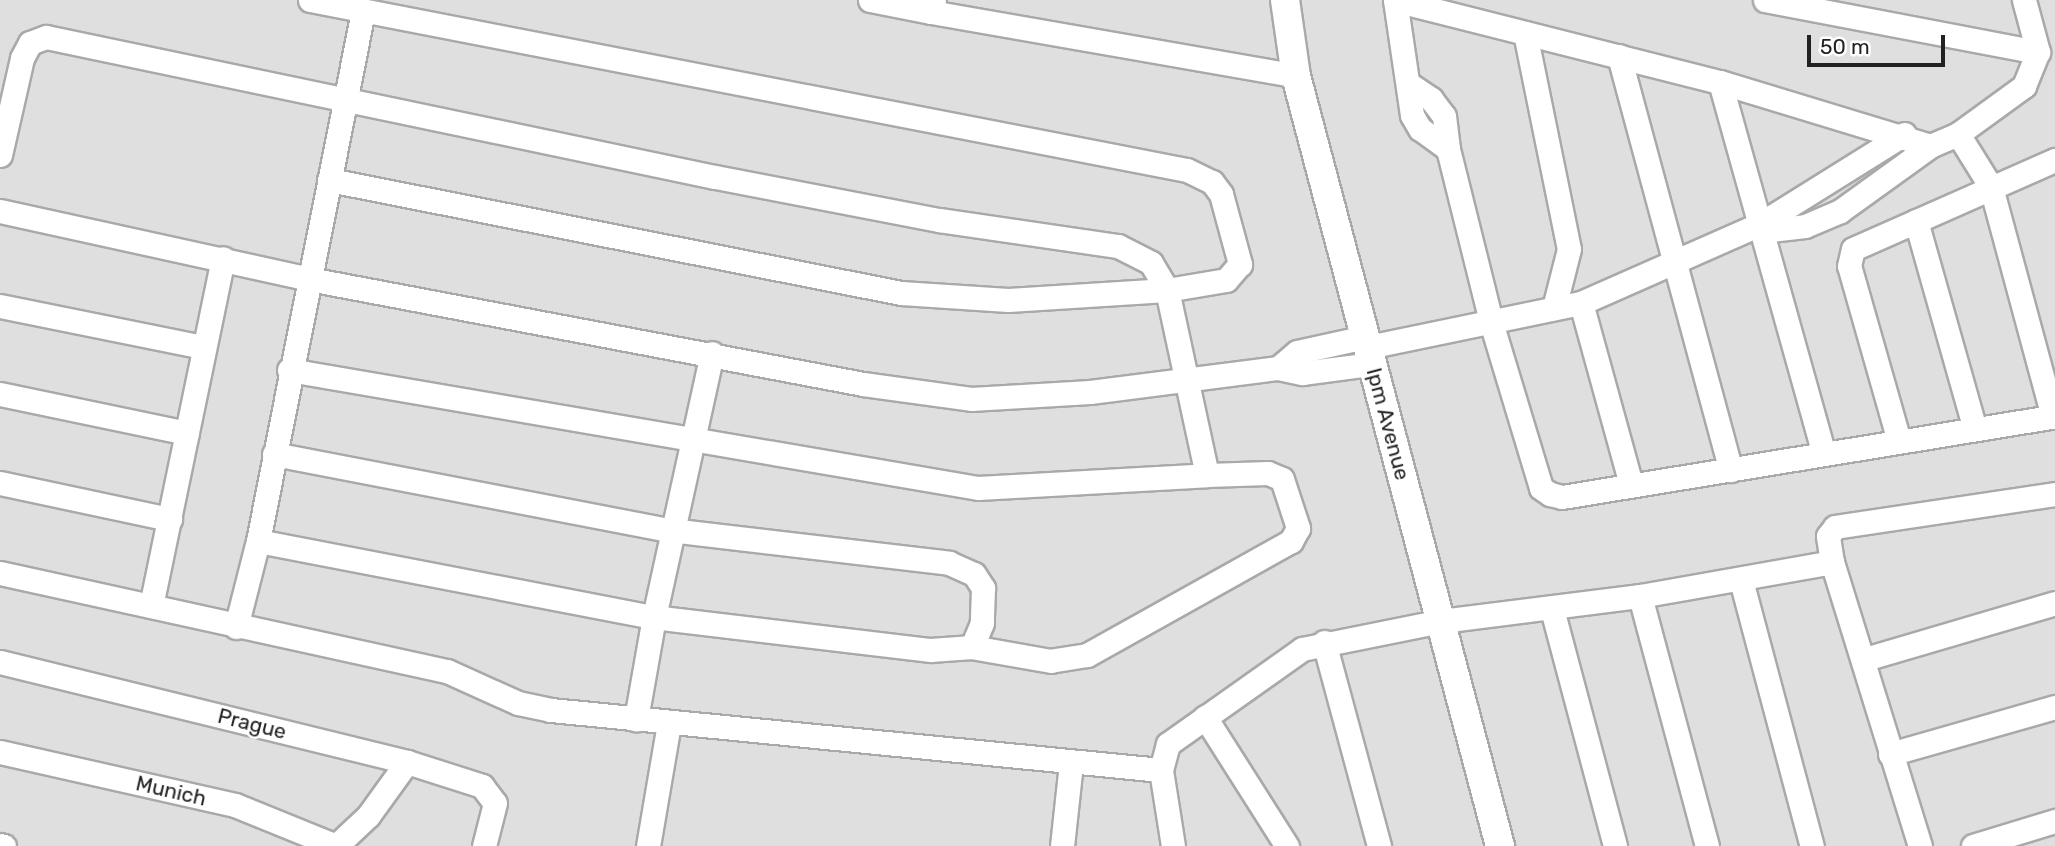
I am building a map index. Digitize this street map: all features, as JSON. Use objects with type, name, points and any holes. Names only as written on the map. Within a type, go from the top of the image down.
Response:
[{"type":"street","points":[[310,0],[1187,170],[1212,182],[1221,194],[1240,264],[1226,280],[1167,290],[1008,300],[901,293],[328,180]]},
{"type":"street","points":[[870,0],[932,6],[1296,76]]},
{"type":"street","name":"Ipm Avenue","points":[[1284,0],[1296,76],[1500,846]]},
{"type":"street","points":[[1930,146],[1904,134],[1720,82],[1395,0],[1412,115],[1420,129],[1448,149],[1491,322],[1541,488],[1562,497],[2054,416],[1991,187],[1958,134]]},
{"type":"street","points":[[1765,0],[2038,52]]},
{"type":"street","points":[[1761,227],[1805,226],[1840,211],[1930,146],[1958,134],[2019,92],[2033,72],[2038,52],[2024,0]]},
{"type":"street","points":[[236,627],[258,541],[289,370],[363,11]]},
{"type":"street","points":[[1525,33],[1569,249],[1555,308]]},
{"type":"street","points":[[0,155],[22,58],[30,43],[46,37],[345,97],[728,180],[939,220],[1118,246],[1151,263],[1167,290],[1207,475]]},
{"type":"street","points":[[1619,56],[1731,470]]},
{"type":"street","points":[[1720,82],[1824,454]]},
{"type":"street","points":[[0,211],[309,279],[712,353],[863,384],[971,399],[1186,381],[1278,368],[1297,352],[1368,349],[1581,303],[1675,260],[1761,227],[1904,134]]},
{"type":"street","points":[[1899,441],[1849,266],[1853,249],[2055,160]]},
{"type":"street","points":[[1916,221],[1975,429]]},
{"type":"street","points":[[151,606],[223,258]]},
{"type":"street","points":[[1581,303],[1631,485]]},
{"type":"street","points":[[0,306],[203,347]]},
{"type":"street","points":[[636,719],[670,530],[693,443],[712,353]]},
{"type":"street","points":[[258,541],[654,617],[930,650],[972,647],[1069,661],[1291,541],[1298,528],[1282,479],[1268,473],[978,488],[693,443],[289,370]]},
{"type":"street","points":[[0,394],[187,433]]},
{"type":"street","points":[[274,454],[670,530],[950,564],[974,574],[983,588],[982,622],[972,647]]},
{"type":"street","points":[[0,483],[170,519]]},
{"type":"street","points":[[1920,846],[1890,754],[1866,659],[1832,562],[1828,536],[1835,527],[2055,494]]},
{"type":"street","points":[[1173,846],[1161,770],[1168,744],[1302,649],[1324,642],[1441,621],[1640,596],[1832,562]]},
{"type":"street","points":[[0,573],[236,627],[447,671],[518,703],[669,723],[1161,770]]},
{"type":"street","points":[[1741,580],[1812,846]]},
{"type":"street","points":[[1640,596],[1707,846]]},
{"type":"street","points":[[1866,659],[2055,603]]},
{"type":"street","points":[[1552,609],[1615,846]]},
{"type":"street","points":[[1324,642],[1379,846]]},
{"type":"street","name":"Prague","points":[[0,662],[407,762],[482,786],[495,803],[484,846]]},
{"type":"street","points":[[1890,754],[2055,707]]},
{"type":"street","points":[[1205,717],[1287,846]]},
{"type":"street","points":[[649,846],[669,723]]},
{"type":"street","name":"Munich","points":[[0,752],[235,805],[336,846]]},
{"type":"street","points":[[336,846],[369,816],[407,762]]},
{"type":"street","points":[[1062,846],[1072,763]]},
{"type":"street","points":[[1973,846],[2055,821]]},
{"type":"shaded area","points":[[0,0],[2055,0],[2055,846],[0,846]]}]
